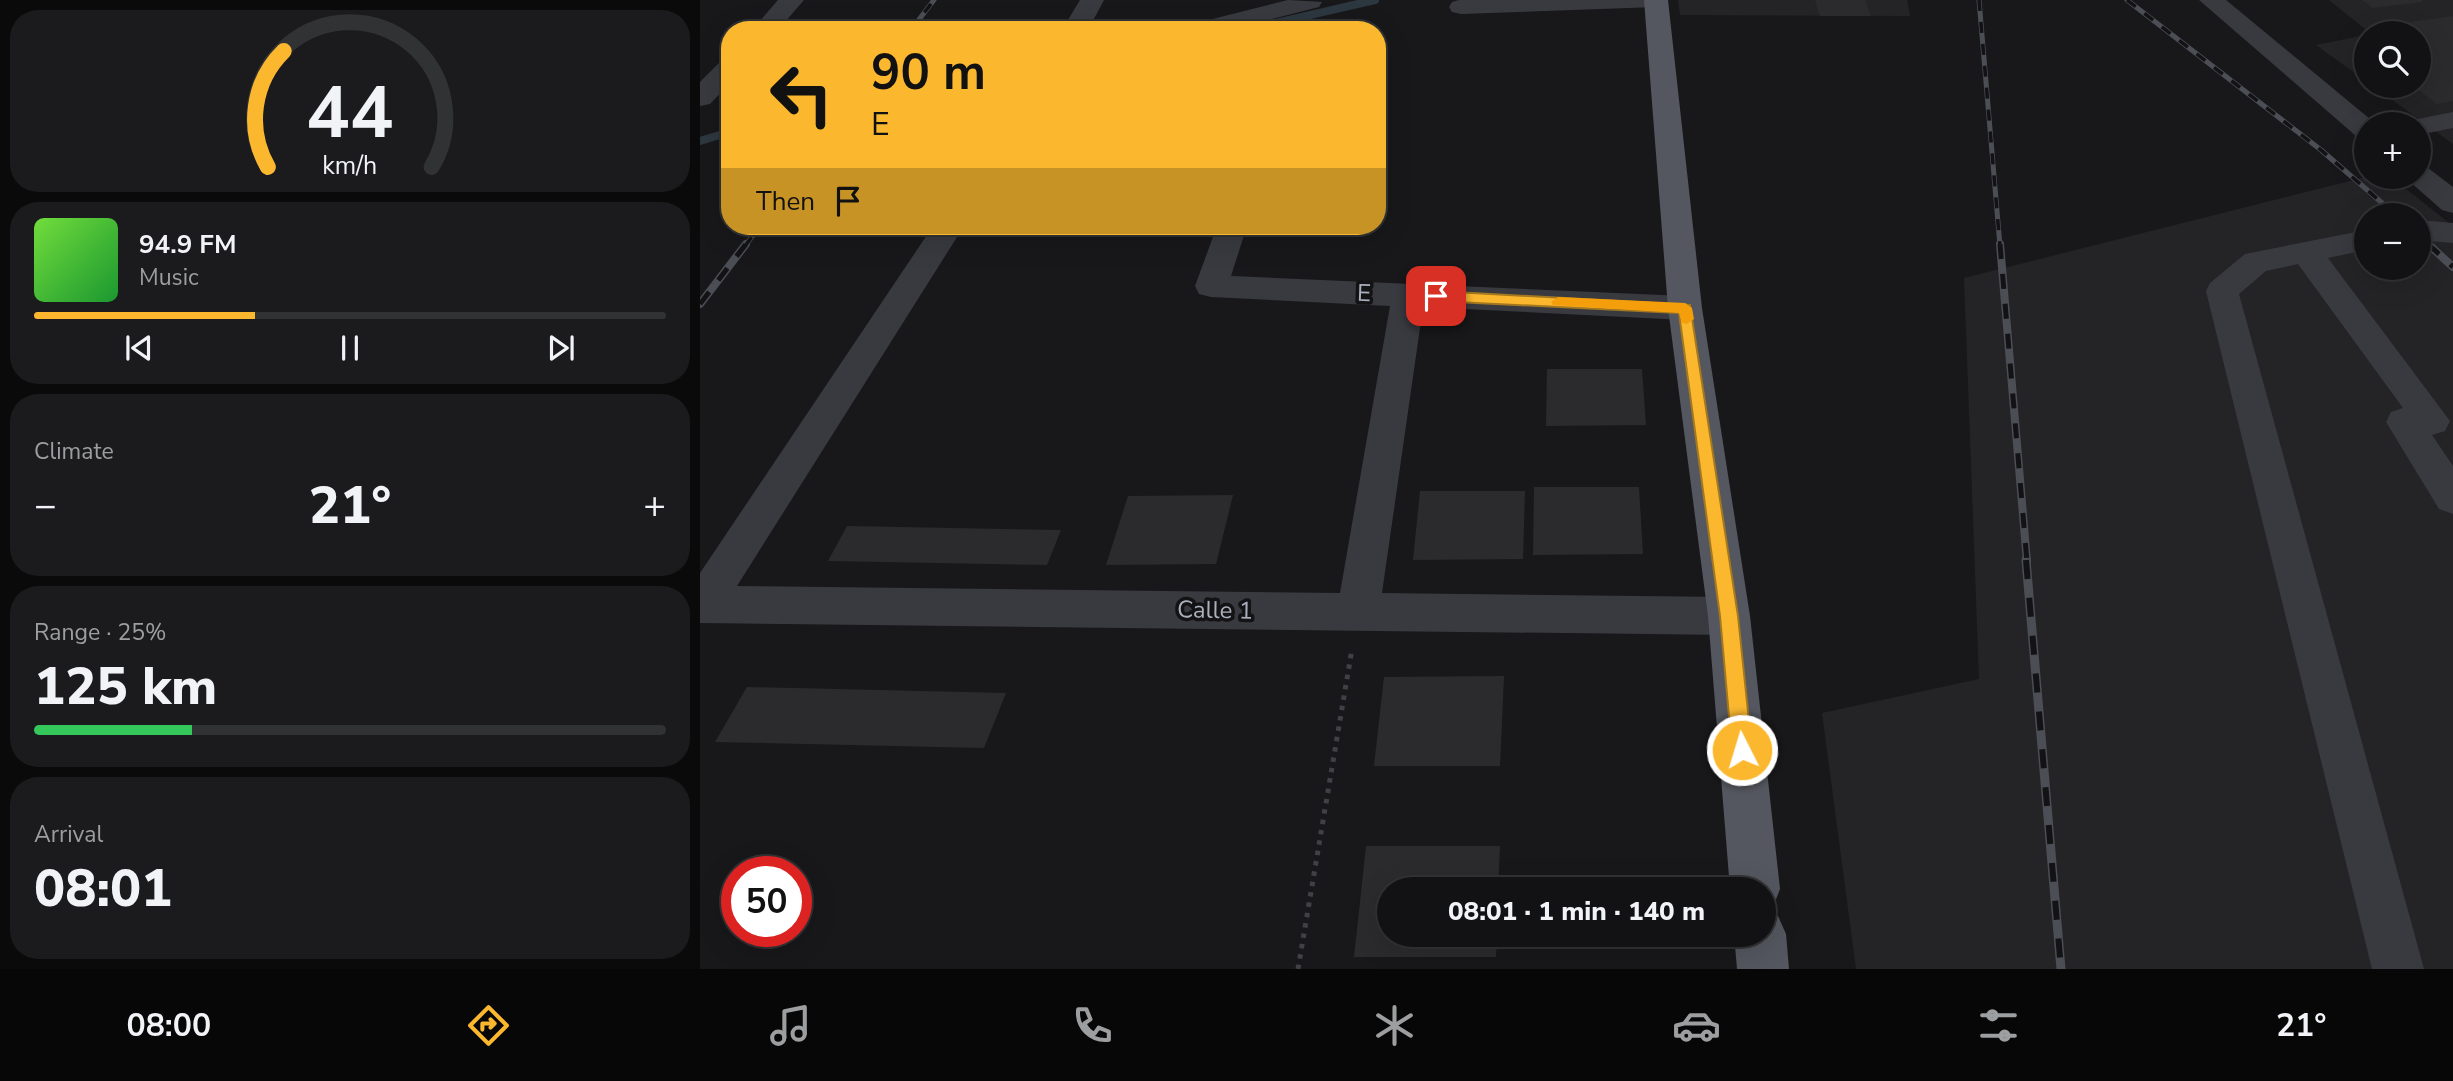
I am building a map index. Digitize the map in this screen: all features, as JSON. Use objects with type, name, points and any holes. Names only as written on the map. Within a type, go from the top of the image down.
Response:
[{"type":"main road","points":[[1656,0],[1685,308],[1729,616],[1754,877]]},
{"type":"main road","points":[[1761,947],[1763,969]]},
{"type":"street","points":[[772,21],[792,0]]},
{"type":"street","points":[[1080,21],[1091,0]]},
{"type":"street","points":[[1461,7],[1656,0]]},
{"type":"street","points":[[2211,0],[2354,120]]},
{"type":"street","points":[[1233,21],[1310,1]]},
{"type":"street","points":[[1303,21],[1310,1]]},
{"type":"street","points":[[700,99],[721,77]]},
{"type":"street","points":[[2431,124],[2453,120]]},
{"type":"street","points":[[2431,185],[2453,203]]},
{"type":"street","points":[[2431,231],[2453,233]]},
{"type":"street","points":[[701,604],[944,235]]},
{"type":"street","name":"E","points":[[1229,235],[1211,286],[1685,308]]},
{"type":"street","points":[[2354,242],[2256,262],[2222,291],[2398,969]]},
{"type":"street","points":[[2306,252],[2442,421]]},
{"type":"street","points":[[1358,612],[1408,295]]},
{"type":"street","points":[[2442,421],[2404,422],[2453,498]]},
{"type":"street","name":"Calle 1","points":[[701,604],[1729,616]]},
{"type":"path","points":[[1298,969],[1358,612]]},
{"type":"shaded area","points":[[1678,0],[1907,0],[1910,16],[1680,15]]},
{"type":"shaded area","points":[[2329,0],[2453,0],[2453,144],[2431,128],[2431,112],[2409,112],[2390,98],[2431,98],[2431,21],[2355,21]]},
{"type":"shaded area","points":[[2354,37],[2354,72],[2316,45]]},
{"type":"shaded area","points":[[2354,180],[2354,189],[2406,189],[2424,203],[2354,203],[2354,280],[2431,280],[2431,209],[2453,226],[2453,969],[1856,969],[1822,713],[1979,679],[1964,278]]},
{"type":"building","points":[[1815,0],[1865,0],[1871,16],[1820,16]]},
{"type":"building","points":[[2362,0],[2422,0],[2422,2],[2373,8]]},
{"type":"building","points":[[2453,16],[2453,101],[2437,104],[2429,98],[2431,21],[2417,21]]},
{"type":"building","points":[[1547,369],[1642,369],[1646,425],[1546,426]]},
{"type":"building","points":[[1534,487],[1639,487],[1643,554],[1533,555]]},
{"type":"building","points":[[1420,491],[1525,491],[1523,559],[1413,560]]},
{"type":"building","points":[[1233,495],[1216,564],[1106,565],[1128,496]]},
{"type":"building","points":[[847,526],[1061,530],[1047,565],[828,561]]},
{"type":"building","points":[[1504,676],[1500,766],[1374,766],[1384,677]]},
{"type":"building","points":[[747,687],[1006,693],[984,748],[715,742]]},
{"type":"building","points":[[1366,846],[1500,846],[1499,877],[1377,877],[1377,947],[1496,947],[1496,957],[1354,957]]},
{"type":"waterway","points":[[1284,21],[1375,0]]},
{"type":"waterway","points":[[700,141],[721,135]]},
{"type":"railway","points":[[918,21],[934,0]]},
{"type":"railway","points":[[1979,0],[2000,246]]},
{"type":"railway","points":[[2127,0],[2321,150],[2382,203]]},
{"type":"railway","points":[[745,246],[753,235]]},
{"type":"railway","points":[[700,304],[746,244]]},
{"type":"railway","points":[[2000,244],[2027,562]]},
{"type":"railway","points":[[2431,247],[2453,267]]},
{"type":"railway","points":[[2026,560],[2061,969]]},
{"type":"slow traffic","points":[[1558,302],[1685,308],[1687,319]]},
{"type":"route","points":[[1436,296],[1685,308],[1729,616],[1742,750]]}]
